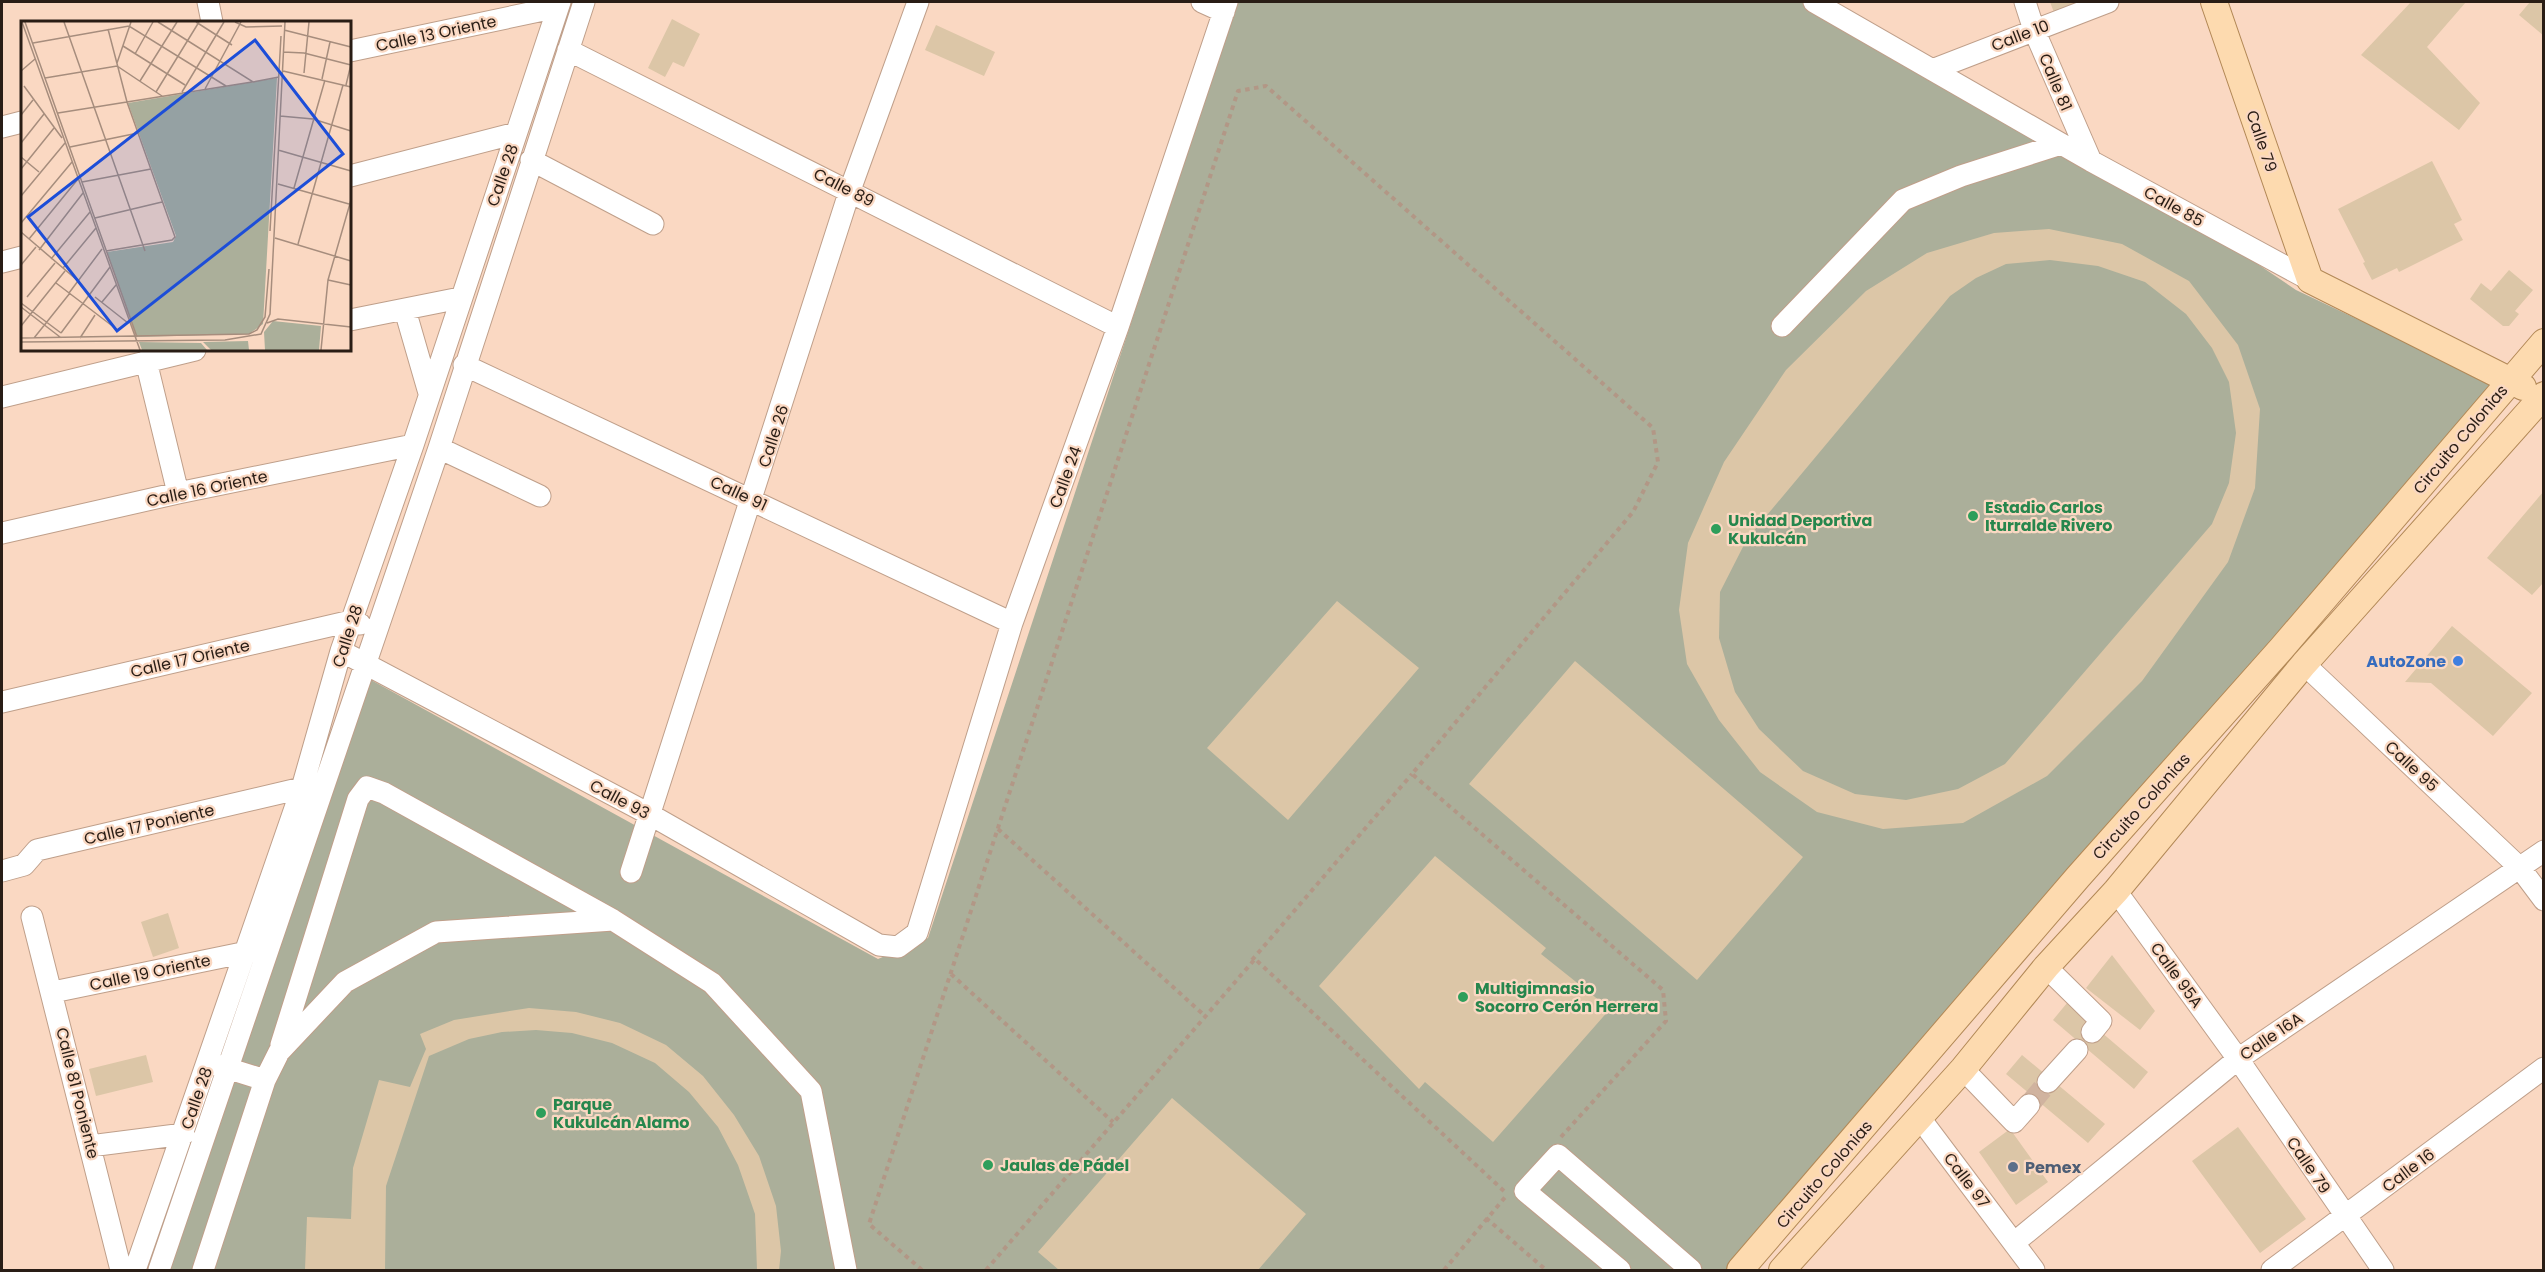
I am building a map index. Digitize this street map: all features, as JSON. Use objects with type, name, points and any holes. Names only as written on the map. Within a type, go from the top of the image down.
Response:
[{"type":"main road","name":"Calle 79","points":[[2214,2],[2310,280]]},
{"type":"main road","name":"Calle 85","points":[[2310,280],[2543,396]]},
{"type":"main road","name":"Circuito Colonias","points":[[1740,1270],[2078,877],[2281,649],[2509,380],[2544,342]]},
{"type":"main road","name":"Circuito Colonias","points":[[1782,1270],[1963,1069],[2046,967],[2115,891],[2304,664],[2543,396]]},
{"type":"street","points":[[208,2],[212,21]]},
{"type":"street","name":"Calle 28","points":[[159,1270],[367,663],[584,2]]},
{"type":"street","name":"Calle 26","points":[[631,872],[753,499],[850,190],[918,2]]},
{"type":"street","points":[[1202,2],[1225,7]]},
{"type":"street","name":"Calle 85","points":[[1814,2],[2091,161],[2310,280]]},
{"type":"street","name":"Calle 81","points":[[2025,2],[2034,30],[2091,161]]},
{"type":"street","name":"Calle 10","points":[[1932,70],[2108,2]]},
{"type":"street","name":"Calle 28","points":[[135,1270],[209,1063],[302,788],[341,651],[413,445],[559,4]]},
{"type":"street","name":"Calle 13 Oriente","points":[[351,51],[559,4]]},
{"type":"street","name":"Calle 24","points":[[898,947],[916,933],[1012,623],[1118,327],[1225,7]]},
{"type":"street","name":"Calle 89","points":[[568,50],[850,190],[1118,327]]},
{"type":"street","points":[[2,127],[21,122]]},
{"type":"street","points":[[351,176],[516,133]]},
{"type":"street","points":[[1782,326],[1903,200],[1961,176],[2061,144]]},
{"type":"street","points":[[531,160],[653,224]]},
{"type":"street","points":[[2,262],[21,256]]},
{"type":"street","points":[[351,320],[460,298]]},
{"type":"street","points":[[405,310],[429,393]]},
{"type":"street","points":[[2,397],[191,351]]},
{"type":"street","points":[[146,361],[178,493]]},
{"type":"street","name":"Calle 91","points":[[464,365],[753,499],[1012,623]]},
{"type":"street","name":"Calle 16 Oriente","points":[[2,534],[178,493],[413,445]]},
{"type":"street","points":[[439,448],[540,496]]},
{"type":"street","points":[[351,621],[377,630]]},
{"type":"street","name":"Calle 17 Oriente","points":[[2,702],[351,621]]},
{"type":"street","name":"Calle 93","points":[[341,651],[649,814],[879,945],[898,947]]},
{"type":"street","name":"Calle 95","points":[[2304,664],[2520,868],[2544,900]]},
{"type":"street","points":[[203,1270],[265,1080],[279,1052],[358,799],[367,787],[384,793],[613,920],[712,983],[811,1091],[846,1270]]},
{"type":"street","name":"Calle 17 Poniente","points":[[2,871],[24,866],[37,850],[302,788]]},
{"type":"street","name":"Calle 16A","points":[[2015,1242],[2238,1059],[2544,851]]},
{"type":"street","name":"Calle 95A","points":[[2115,891],[2238,1059]]},
{"type":"street","name":"Calle 81 Poniente","points":[[32,917],[53,992],[121,1270]]},
{"type":"street","points":[[279,1052],[345,982],[436,932],[613,920]]},
{"type":"street","name":"Calle 19 Oriente","points":[[53,992],[247,952]]},
{"type":"street","points":[[2046,967],[2101,1022],[2092,1032]]},
{"type":"street","points":[[2049,1082],[2077,1050]]},
{"type":"street","name":"Calle 79","points":[[2238,1059],[2345,1218],[2383,1270]]},
{"type":"street","points":[[209,1063],[265,1080]]},
{"type":"street","name":"Calle 16","points":[[2272,1270],[2544,1068]]},
{"type":"street","points":[[1963,1069],[2014,1122],[2029,1105]]},
{"type":"street","name":"Calle 97","points":[[1919,1118],[2015,1242]]},
{"type":"street","points":[[90,1146],[184,1134]]},
{"type":"street","points":[[1620,1270],[1526,1191],[1558,1155],[1691,1270]]},
{"type":"street","points":[[2015,1242],[2034,1270]]},
{"type":"path","points":[[922,1270],[870,1224],[1238,91],[1266,86],[1653,428],[1658,462],[1633,512],[1412,774],[986,1270]]},
{"type":"path","points":[[1412,774],[1664,990],[1666,1021],[1555,1143]]},
{"type":"path","points":[[998,829],[1204,1015]]},
{"type":"path","points":[[986,1270],[1255,959],[1508,1195],[1486,1218],[1444,1270]]},
{"type":"path","points":[[951,974],[1113,1122]]},
{"type":"path","points":[[1486,1218],[1546,1270]]},
{"type":"green space","name":"Unidad Deportiva Kukulcán","points":[[1237,2],[1812,2],[2068,136],[2296,290],[2494,384],[1731,1270],[160,1270],[362,675],[878,959],[928,938]]},
{"type":"building","points":[[2050,2],[2089,2],[2055,15]]},
{"type":"building","points":[[2411,2],[2466,2],[2427,47],[2480,103],[2459,130],[2361,55]]},
{"type":"building","points":[[2530,2],[2544,2],[2544,36],[2519,15]]},
{"type":"building","points":[[672,19],[700,34],[684,67],[673,62],[665,77],[648,68]]},
{"type":"building","points":[[936,25],[995,52],[984,76],[925,50]]},
{"type":"building","points":[[2432,161],[2462,220],[2454,224],[2463,240],[2399,272],[2397,268],[2372,280],[2338,209]]},
{"type":"building","points":[[2049,229],[2122,244],[2189,281],[2238,345],[2260,409],[2255,488],[2228,562],[2142,681],[2047,776],[1963,823],[1883,829],[1817,812],[1760,772],[1719,720],[1687,664],[1679,610],[1688,543],[1724,462],[1786,370],[1866,291],[1927,253],[1994,233]],"holes":[[[2050,260],[2098,266],[2145,282],[2186,314],[2212,348],[2229,382],[2236,433],[2229,483],[2212,524],[2005,764],[1958,789],[1906,800],[1855,794],[1803,771],[1759,729],[1735,692],[1719,638],[1720,592],[1747,539],[1950,296],[1976,278],[2006,264]]]},
{"type":"building","points":[[2509,270],[2533,290],[2515,311],[2519,314],[2509,326],[2503,326],[2470,299],[2481,283],[2491,291]]},
{"type":"building","points":[[2544,491],[2544,582],[2532,595],[2487,558]]},
{"type":"building","points":[[1337,601],[1419,668],[1288,820],[1207,748]]},
{"type":"building","name":"AutoZone","points":[[2452,626],[2532,693],[2493,736],[2431,683],[2405,682]]},
{"type":"building","points":[[1575,661],[1803,857],[1697,980],[1469,784]]},
{"type":"building","name":"Multigimnasio Socorro Cerón Herrera","points":[[1435,856],[1546,948],[1541,954],[1610,1009],[1493,1142],[1425,1082],[1419,1089],[1319,986]]},
{"type":"building","points":[[168,913],[179,948],[153,957],[141,922]]},
{"type":"building","points":[[2112,955],[2155,1011],[2140,1030],[2086,988]]},
{"type":"building","points":[[2067,1003],[2148,1072],[2134,1089],[2053,1020]]},
{"type":"building","points":[[529,1008],[576,1012],[620,1023],[666,1045],[703,1076],[734,1115],[759,1156],[776,1206],[781,1251],[779,1270],[757,1270],[755,1214],[738,1165],[718,1127],[689,1092],[655,1063],[612,1043],[572,1033],[536,1030],[502,1032],[469,1039],[429,1056],[386,1186],[385,1270],[305,1270],[307,1217],[351,1219],[353,1168],[379,1080],[410,1087],[426,1049],[420,1034],[454,1020]]},
{"type":"building","points":[[146,1055],[153,1082],[96,1096],[89,1069]]},
{"type":"building","points":[[2022,1055],[2105,1124],[2088,1143],[2006,1074]]},
{"type":"building","points":[[1172,1098],[1306,1214],[1258,1270],[1059,1270],[1038,1252]]},
{"type":"building","points":[[2238,1127],[2306,1219],[2260,1253],[2192,1161]]},
{"type":"building","name":"Pemex","points":[[2010,1129],[2048,1182],[2016,1205],[1979,1152]]},
{"type":"tunnel","points":[[2029,1105],[2048,1082]]},
{"type":"place","name":"Estadio Carlos Iturralde Rivero","points":[[1973,516]]},
{"type":"place","name":"Unidad Deportiva Kukulcán","points":[[1716,529]]},
{"type":"place","name":"AutoZone","points":[[2458,661]]},
{"type":"place","name":"Multigimnasio Socorro Cerón Herrera","points":[[1463,997]]},
{"type":"place","name":"Parque Kukulcán Alamo","points":[[541,1113]]},
{"type":"place","name":"Jaulas de Pádel","points":[[988,1165]]},
{"type":"place","name":"Pemex","points":[[2013,1167]]}]
